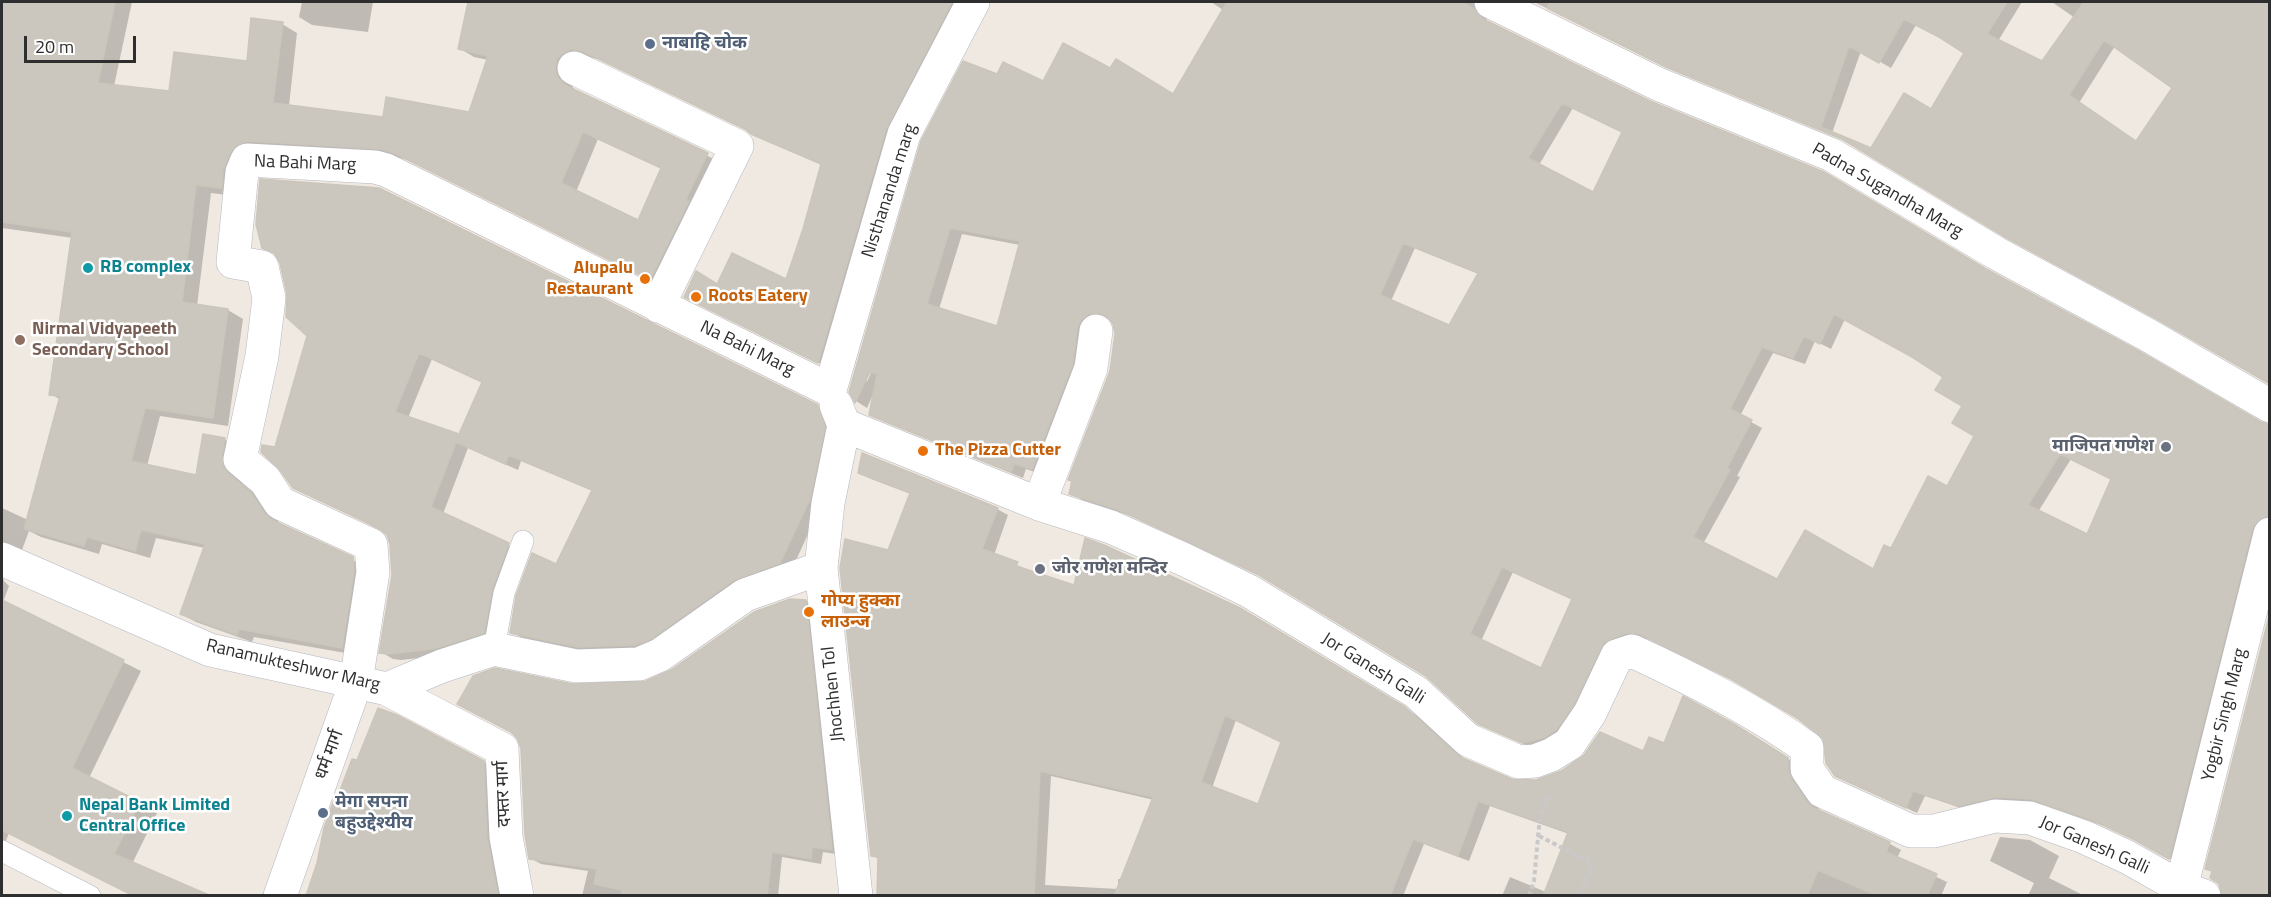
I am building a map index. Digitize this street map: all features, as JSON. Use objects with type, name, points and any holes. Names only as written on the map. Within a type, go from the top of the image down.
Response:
[{"type":"street","name":"Nisthananda marg","points":[[830,390],[904,134],[973,2]]},
{"type":"street","name":"Padna Sugandha Marg","points":[[1491,2],[1658,84],[1832,156],[1996,253],[2146,334],[2270,406]]},
{"type":"street","points":[[574,68],[737,146],[658,306]]},
{"type":"street","name":"Na Bahi Marg","points":[[372,685],[373,572],[371,544],[280,504],[265,480],[240,459],[262,356],[269,298],[262,267],[232,262],[242,172],[246,159],[375,167],[386,170],[830,390]]},
{"type":"street","points":[[1039,504],[1091,368],[1096,330]]},
{"type":"street","points":[[830,390],[844,425]]},
{"type":"street","name":"Jor Ganesh Galli","points":[[844,425],[1039,504],[1111,527],[1249,591],[1416,692],[1468,740],[1519,762],[1535,761],[1569,744],[1590,713],[1617,656],[1632,651],[1704,684],[1771,722],[1807,748],[1807,769],[1822,791],[1911,831],[1934,831],[1995,816],[2030,818],[2084,837],[2127,857],[2188,893]]},
{"type":"street","name":"Jhochhen Tol","points":[[844,425],[828,503],[821,568],[856,896]]},
{"type":"street","name":"Yogbir Singh Marg","points":[[2188,893],[2270,534]]},
{"type":"street","name":"Ranamukteshwor Marg","points":[[2,559],[210,650],[372,685],[494,650],[576,666],[639,664],[660,655],[745,595],[821,568]]},
{"type":"street","name":"धर्म मार्ग","points":[[280,896],[372,685]]},
{"type":"street","name":"दफ्तर मार्ग","points":[[372,685],[502,749],[506,837],[517,896]]},
{"type":"lane","points":[[494,650],[504,593],[523,541]]},
{"type":"lane","points":[[2,851],[90,896]]},
{"type":"path","points":[[1539,836],[1592,863],[1580,896]]},
{"type":"building","points":[[2,2],[115,2],[98,83],[169,91],[174,52],[247,61],[251,18],[283,22],[273,103],[383,117],[386,97],[469,112],[488,56],[458,49],[468,2],[952,2],[886,129],[818,363],[684,297],[696,271],[717,284],[732,253],[786,279],[821,164],[751,134],[745,129],[582,51],[572,49],[557,59],[555,70],[558,78],[565,85],[708,153],[686,199],[689,201],[650,280],[394,153],[380,149],[247,141],[237,145],[230,153],[223,170],[222,188],[196,185],[182,302],[228,309],[213,418],[145,408],[131,461],[196,475],[203,434],[225,438],[223,466],[251,493],[265,514],[272,520],[353,557],[354,571],[342,648],[239,629],[237,635],[180,614],[205,544],[141,530],[135,551],[87,537],[84,546],[24,529],[60,396],[49,395],[72,232],[2,222]],"holes":[[[583,132],[661,168],[638,220],[561,183]]]},
{"type":"building","points":[[1227,2],[1462,2],[1474,9],[1483,19],[1650,101],[1824,172],[1986,269],[2270,425],[2270,516],[2257,521],[2252,529],[2169,859],[2092,820],[2031,799],[1996,797],[1958,806],[1913,791],[1906,808],[1835,776],[1826,763],[1823,739],[1797,718],[1731,679],[1639,634],[1626,633],[1604,642],[1574,704],[1556,730],[1543,738],[1522,743],[1478,724],[1426,676],[1259,575],[1119,510],[1069,494],[1072,481],[1068,480],[1110,371],[1115,334],[1113,324],[1108,317],[1099,313],[1089,314],[1081,320],[1077,328],[1073,363],[1032,469],[1014,464],[1011,472],[869,415],[877,374],[870,372],[855,403],[849,392],[921,141],[963,61],[997,74],[1003,62],[1043,81],[1063,43],[1110,68],[1116,59],[1173,94]],"holes":[[[1562,103],[1622,132],[1593,192],[1528,158]],[[950,228],[1020,241],[997,326],[927,304]],[[1403,243],[1478,273],[1449,325],[1380,295]],[[1834,314],[1912,357],[1943,377],[1935,390],[1962,406],[1952,423],[1974,436],[1947,486],[1928,476],[1891,548],[1884,545],[1873,569],[1805,530],[1777,579],[1693,537],[1730,470],[1727,468],[1752,420],[1730,409],[1762,347],[1793,358],[1804,336],[1820,344]],[[2060,454],[2111,479],[2087,534],[2028,505]],[[1502,567],[1572,599],[1541,668],[1470,634]]]},
{"type":"building","points":[[1550,2],[2007,2],[1987,34],[2042,61],[2084,2],[2270,2],[2270,384],[2155,318],[2005,237],[1842,139],[1666,67],[1547,8]],"holes":[[[1904,19],[1964,53],[1931,109],[1904,93],[1871,148],[1821,127],[1849,46],[1879,63]],[[2104,40],[2172,88],[2136,141],[2069,95]]]},
{"type":"building","points":[[260,179],[379,188],[818,405],[825,427],[810,499],[780,563],[734,580],[651,639],[635,645],[578,647],[510,633],[516,596],[532,553],[556,564],[592,490],[509,455],[505,464],[456,442],[431,507],[509,543],[492,589],[484,633],[433,649],[379,653],[392,575],[390,544],[387,535],[379,528],[293,488],[280,470],[261,452],[262,445],[275,447],[307,336],[286,317],[287,294],[280,263],[274,253],[262,248],[256,224]],"holes":[[[419,353],[482,382],[459,434],[395,412]]]},
{"type":"building","points":[[862,453],[998,508],[982,549],[1018,562],[1016,566],[1074,585],[1085,538],[1240,608],[1405,707],[1460,757],[1512,779],[1536,780],[1561,771],[1584,755],[1600,732],[1643,751],[1649,737],[1664,743],[1683,696],[1734,724],[1788,758],[1788,770],[1792,780],[1814,808],[1890,842],[1886,852],[1937,874],[1927,896],[1878,896],[1818,870],[1807,896],[1543,896],[1568,832],[1478,801],[1458,856],[1413,839],[1390,896],[1114,896],[1153,797],[1040,771],[1034,896],[877,896],[878,857],[871,856],[840,568],[845,539],[888,550],[910,493],[858,473]],"holes":[[[1225,715],[1281,742],[1258,804],[1201,782]]]},
{"type":"building","points":[[790,599],[806,600],[832,850],[812,847],[811,859],[772,852],[767,896],[621,896],[622,890],[594,884],[597,869],[529,859],[525,835],[521,748],[517,738],[511,732],[457,704],[473,676],[495,668],[572,684],[646,681],[671,670],[754,612]]},
{"type":"building","points":[[2,600],[124,660],[72,768],[140,802],[114,854],[211,896],[134,896],[2,830]]},
{"type":"building","points":[[2270,613],[2270,896],[2222,896],[2219,884],[2210,878],[2212,871],[2205,869]]},
{"type":"building","points":[[378,708],[397,715],[484,761],[487,838],[498,896],[306,896],[334,800],[336,801],[352,759],[357,760]]},
{"type":"place","name":"नाबाहि चोक","points":[[650,44]]},
{"type":"place","name":"RB complex","points":[[88,268]]},
{"type":"place","name":"Alupalu Restaurant","points":[[645,279]]},
{"type":"place","name":"Roots Eatery","points":[[696,297]]},
{"type":"place","name":"Nirmal Vidyapeeth Secondary School","points":[[20,340]]},
{"type":"place","name":"माजिपत गणेश","points":[[2166,447]]},
{"type":"place","name":"The Pizza Cutter","points":[[923,451]]},
{"type":"place","name":"जोर गणेश मन्दिर","points":[[1040,569]]},
{"type":"place","name":"गोप्य हुक्का लाउन्ज","points":[[809,612]]},
{"type":"place","name":"मेगा सपना बहुउद्देश्यीय","points":[[323,813]]},
{"type":"place","name":"Nepal Bank Limited Central Office","points":[[67,816]]}]
